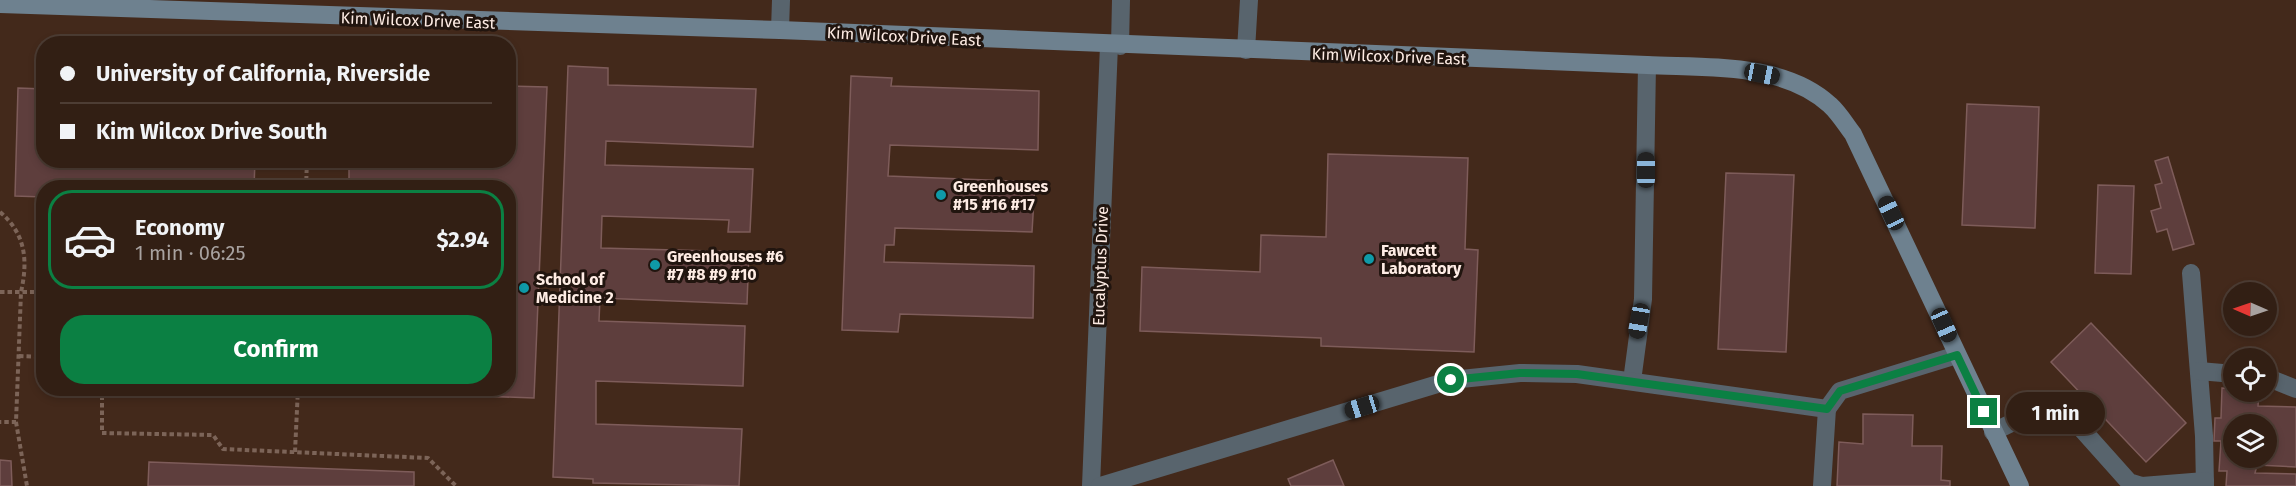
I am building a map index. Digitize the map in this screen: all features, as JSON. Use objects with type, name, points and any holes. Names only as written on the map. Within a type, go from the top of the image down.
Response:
[{"type":"street","name":"Kim Wilcox Drive East","points":[[0,4],[42,3],[780,30],[1647,65],[1775,76],[1804,88],[1829,105],[1853,134],[2020,486]]},
{"type":"lane","points":[[780,30],[781,0]]},
{"type":"lane","name":"Eucalyptus Drive","points":[[1091,486],[1114,45],[1121,0]]},
{"type":"lane","points":[[1246,50],[1249,0]]},
{"type":"lane","points":[[1632,381],[1643,298],[1647,65]]},
{"type":"lane","points":[[1994,432],[2044,407],[2062,407],[2129,483],[2142,486],[2205,484],[2191,273]]},
{"type":"lane","points":[[1822,486],[1827,409],[1840,391],[1957,355]]},
{"type":"lane","points":[[2199,371],[2223,373]]},
{"type":"lane","points":[[1100,486],[1451,380],[1520,373],[1577,374],[1827,409]]},
{"type":"lane","points":[[2277,381],[2296,389]]},
{"type":"path","points":[[0,212],[18,231],[25,250],[16,422],[27,486]]},
{"type":"path","points":[[0,292],[36,292]]},
{"type":"path","points":[[19,356],[36,357]]},
{"type":"path","points":[[102,396],[102,433],[213,435],[223,449],[428,458],[456,486]]},
{"type":"path","points":[[295,452],[298,396]]},
{"type":"path","points":[[0,422],[16,422]]},
{"type":"building","name":"Greenhouses #6 #7 #8 #9 #10","points":[[568,66],[608,68],[608,85],[756,89],[753,147],[606,141],[605,165],[753,169],[750,232],[728,232],[729,220],[602,216],[601,248],[749,252],[747,304],[600,298],[599,321],[745,326],[743,386],[596,381],[596,424],[742,429],[739,486],[593,483],[593,479],[553,477]]},
{"type":"building","name":"Greenhouses #15 #16 #17","points":[[851,76],[892,78],[891,86],[1039,91],[1038,150],[890,145],[888,176],[1035,182],[1032,232],[895,228],[894,245],[885,245],[884,262],[1034,266],[1033,318],[900,314],[898,332],[842,330]]},
{"type":"building","name":"School of Medicine 2","points":[[516,86],[547,87],[534,398],[479,396],[516,396],[516,180],[349,180],[349,168],[516,168]]},
{"type":"building","points":[[18,88],[36,89],[36,168],[255,168],[254,180],[36,180],[36,197],[15,196]]},
{"type":"building","points":[[1967,104],[2039,107],[2035,228],[1962,225]]},
{"type":"building","name":"Fawcett Laboratory","points":[[1328,154],[1468,158],[1465,249],[1478,250],[1474,352],[1321,346],[1321,338],[1140,331],[1142,267],[1260,272],[1261,235],[1326,237]]},
{"type":"building","points":[[2168,157],[2194,244],[2173,250],[2167,229],[2157,232],[2151,211],[2161,208],[2155,185],[2162,183],[2155,161]]},
{"type":"building","points":[[1726,173],[1794,175],[1786,352],[1718,349]]},
{"type":"building","points":[[2098,185],[2134,186],[2131,274],[2095,273]]},
{"type":"building","points":[[2091,323],[2186,423],[2146,462],[2051,362]]},
{"type":"building","points":[[2222,388],[2223,402],[2258,402],[2258,406],[2296,407],[2296,467],[2277,466],[2277,414],[2223,414],[2223,468],[2256,468],[2255,473],[2296,474],[2296,486],[2226,486],[2227,471],[2219,471],[2221,441],[2214,441],[2215,418],[2221,418]]},
{"type":"building","points":[[1863,414],[1913,415],[1912,446],[1942,446],[1941,480],[1950,481],[1950,486],[1837,486],[1839,442],[1863,444]]},
{"type":"building","points":[[0,460],[11,461],[12,486],[0,486]]},
{"type":"building","points":[[1333,460],[1344,486],[1291,486],[1288,479]]},
{"type":"building","points":[[149,462],[414,472],[414,486],[148,486]]},
{"type":"place","name":"Greenhouses #15 #16 #17","points":[[941,195]]},
{"type":"place","name":"Fawcett Laboratory","points":[[1369,259]]},
{"type":"place","name":"Greenhouses #6 #7 #8 #9 #10","points":[[655,265]]},
{"type":"place","name":"School of Medicine 2","points":[[524,288]]},
{"type":"route","points":[[1451,380],[1520,373],[1577,374],[1827,409],[1840,391],[1957,355],[1984,412]]}]
